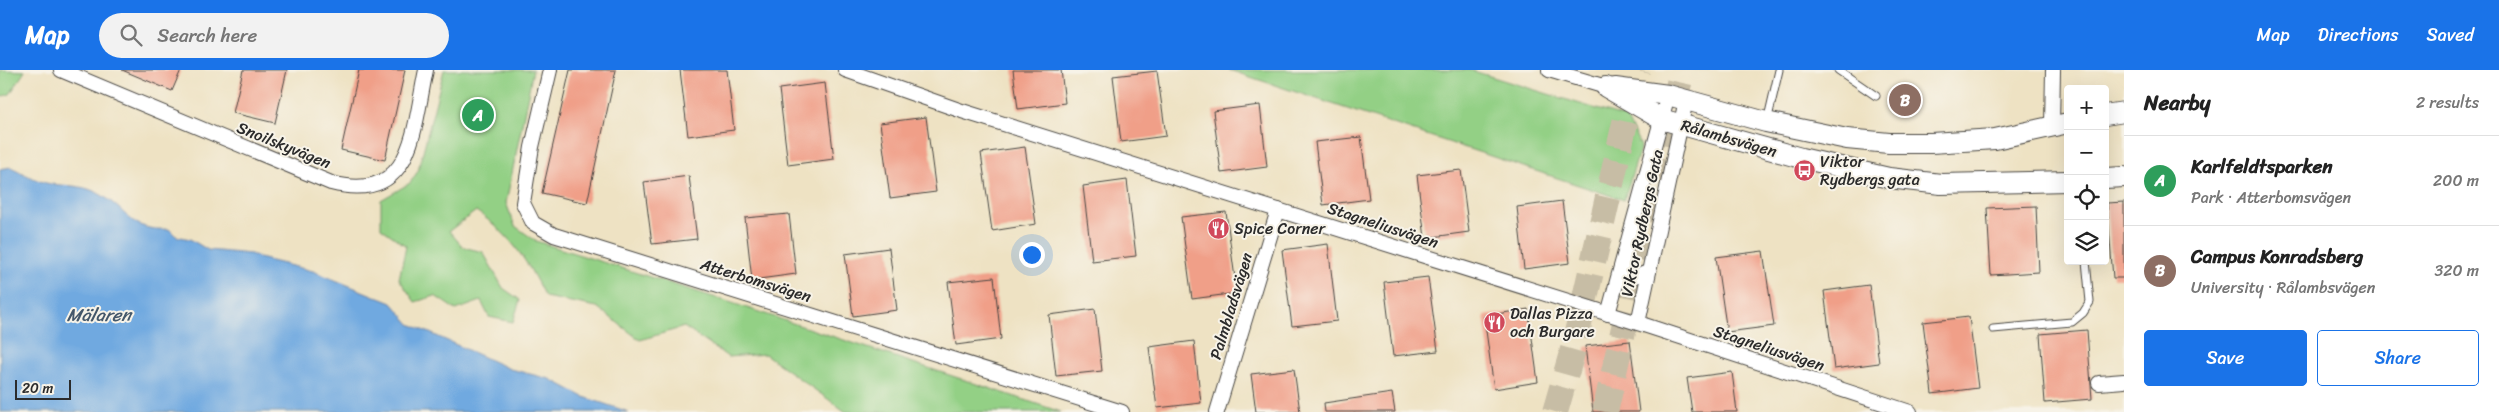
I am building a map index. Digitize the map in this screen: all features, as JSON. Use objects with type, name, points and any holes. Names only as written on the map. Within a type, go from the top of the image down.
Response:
[{"type":"street","name":"Snoilskyvägen","points":[[61,70],[331,183],[350,188],[372,185],[394,175],[408,152],[426,70]]},
{"type":"street","name":"Atterbomsvägen","points":[[550,70],[532,147],[523,203],[533,223],[554,234],[572,240],[1122,412]]},
{"type":"street","name":"Stagneliusvägen","points":[[845,70],[962,111],[1608,314],[1910,412]]},
{"type":"street","name":"Rålambsvägen","points":[[1549,70],[1606,87],[1677,98],[1766,122],[1847,139],[1889,143],[1931,143],[1995,139],[2060,124]]},
{"type":"street","points":[[2053,70],[2060,124]]},
{"type":"street","name":"Rålambsvägen","points":[[1606,87],[1661,119],[1802,158],[1889,178],[1941,184],[2064,180]]},
{"type":"street","name":"Viktor Rydbergs Gata","points":[[1608,314],[1661,119],[1677,98]]},
{"type":"street","name":"Viktor Rydbergs Gata","points":[[1638,324],[1681,125],[1677,98]]},
{"type":"street","points":[[2109,114],[2124,112]]},
{"type":"street","points":[[2109,178],[2124,176]]},
{"type":"street","name":"Palmbladsvägen","points":[[1218,412],[1278,210]]},
{"type":"street","points":[[1622,265],[1626,272],[1633,276],[1641,276],[1649,271]]},
{"type":"street","points":[[2100,383],[2124,381]]},
{"type":"lane","points":[[1766,122],[1779,70]]},
{"type":"lane","points":[[1838,70],[1876,96]]},
{"type":"lane","points":[[1993,329],[2072,322],[2083,313],[2090,302],[2086,265]]},
{"type":"green space","points":[[0,70],[25,71],[10,94],[0,97]]},
{"type":"green space","points":[[444,70],[533,70],[506,203],[515,226],[536,241],[729,302],[1061,412],[846,412],[765,354],[728,357],[684,327],[640,340],[597,307],[545,297],[531,271],[509,239],[489,220],[476,211],[449,231],[463,247],[483,252],[503,288],[520,300],[513,322],[489,317],[481,301],[456,310],[435,296],[415,302],[399,279],[406,246],[381,228],[381,200],[410,183],[418,171]]},
{"type":"green space","points":[[1229,70],[1470,70],[1626,118],[1641,146],[1624,200]]},
{"type":"water","name":"Mälaren","points":[[11,167],[46,183],[79,187],[96,192],[116,205],[137,223],[155,229],[169,229],[176,236],[190,239],[208,250],[251,254],[259,258],[313,271],[392,303],[410,324],[510,369],[550,379],[584,397],[629,412],[0,412],[0,169]]},
{"type":"building","points":[[122,70],[181,70],[172,91]]},
{"type":"building","points":[[243,70],[287,70],[275,123],[233,113]]},
{"type":"building","points":[[359,70],[405,70],[385,160],[341,150]]},
{"type":"building","points":[[570,70],[616,70],[587,203],[542,193]]},
{"type":"building","points":[[680,70],[727,70],[734,130],[688,136]]},
{"type":"building","points":[[1013,70],[1061,70],[1065,103],[1018,109]]},
{"type":"building","points":[[1157,71],[1166,136],[1121,142],[1113,76]]},
{"type":"building","points":[[825,83],[834,159],[788,165],[779,89]]},
{"type":"building","points":[[1260,105],[1267,167],[1221,173],[1213,111]]},
{"type":"building","points":[[926,117],[936,192],[890,198],[880,123]]},
{"type":"building","points":[[1361,137],[1369,199],[1323,205],[1315,142]]},
{"type":"building","points":[[1025,147],[1036,224],[992,231],[981,153]]},
{"type":"building","points":[[1461,170],[1469,232],[1425,238],[1417,175]]},
{"type":"building","points":[[689,176],[697,239],[652,244],[644,182]]},
{"type":"building","points":[[1127,180],[1136,256],[1092,261],[1083,186]]},
{"type":"building","points":[[1562,201],[1570,263],[1524,269],[1517,207]]},
{"type":"building","points":[[2124,202],[2124,278],[2113,278],[2109,203]]},
{"type":"building","points":[[2036,206],[2039,272],[1991,275],[1987,208]]},
{"type":"building","points":[[1226,212],[1237,293],[1192,299],[1181,217]]},
{"type":"building","points":[[789,214],[796,274],[752,280],[745,218]]},
{"type":"building","points":[[1328,244],[1337,321],[1292,326],[1282,250]]},
{"type":"building","points":[[889,248],[897,310],[853,316],[845,254]]},
{"type":"building","points":[[1763,251],[1774,326],[1727,332],[1716,257]]},
{"type":"building","points":[[994,277],[1001,339],[956,345],[948,282]]},
{"type":"building","points":[[1428,277],[1438,351],[1393,356],[1384,282]]},
{"type":"building","points":[[1869,285],[1879,363],[1834,369],[1824,291]]},
{"type":"building","points":[[1095,309],[1102,371],[1056,376],[1049,315]]},
{"type":"building","points":[[1528,309],[1538,382],[1494,389],[1484,316]]},
{"type":"building","points":[[1969,317],[1978,388],[1932,394],[1923,322]]},
{"type":"building","points":[[2087,330],[2092,399],[2045,403],[2040,334]]},
{"type":"building","points":[[1194,341],[1201,403],[1157,408],[1149,347]]},
{"type":"building","points":[[1630,341],[1639,412],[1593,412],[1585,346]]},
{"type":"building","points":[[1294,369],[1300,412],[1256,412],[1251,374]]},
{"type":"building","points":[[1732,372],[1737,412],[1692,412],[1687,378]]},
{"type":"building","points":[[1392,393],[1395,412],[1325,412],[1324,403]]},
{"type":"tunnel","points":[[1555,412],[1574,346],[1637,70]]},
{"type":"tunnel","points":[[1605,412],[1682,70]]},
{"type":"place","name":"Campus Konradsberg","points":[[1905,100]]},
{"type":"place","name":"Karlfeldtsparken","points":[[478,115]]},
{"type":"place","name":"Viktor Rydbergs gata","points":[[1804,170]]},
{"type":"place","name":"Spice Corner","points":[[1218,228]]},
{"type":"place","name":"Dallas Pizza och Burgare","points":[[1494,322]]}]
